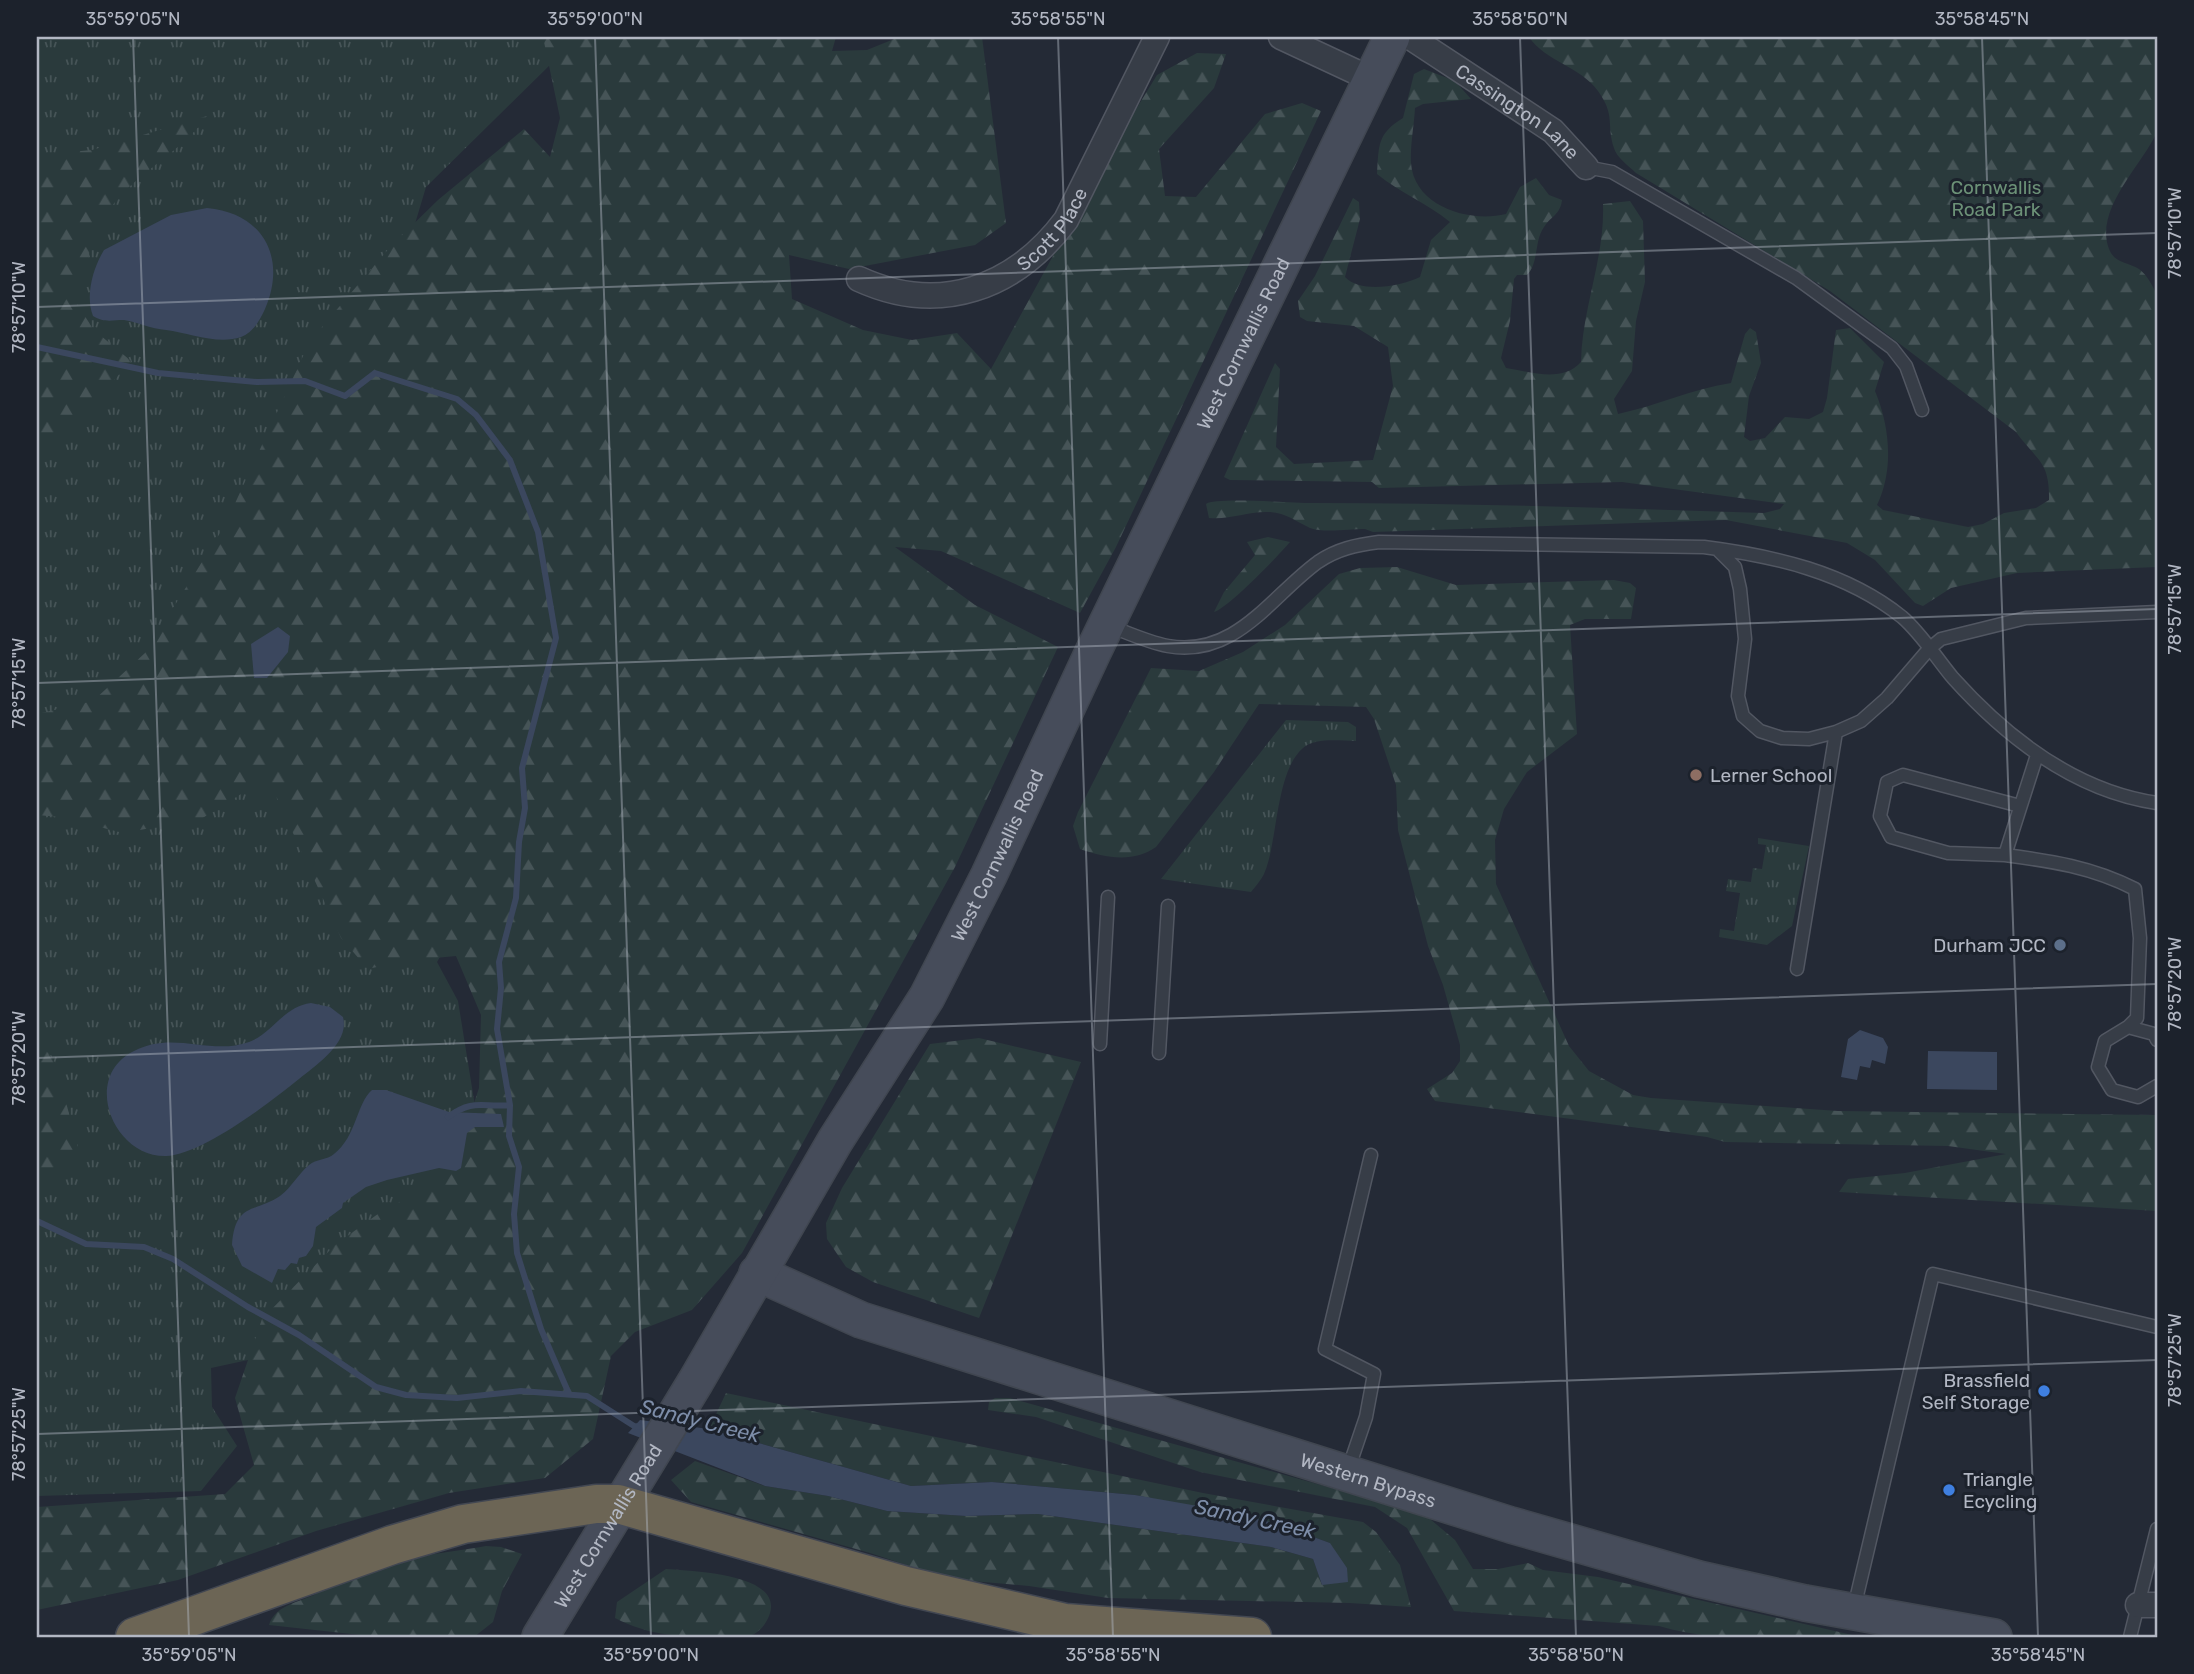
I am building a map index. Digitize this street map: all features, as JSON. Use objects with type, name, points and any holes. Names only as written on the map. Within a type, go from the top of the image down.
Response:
[{"type":"highway","points":[[135,1637],[380,1550],[463,1524],[586,1505],[618,1504],[906,1586],[1065,1623],[1252,1637]]},
{"type":"street","name":"Scott Place","points":[[859,279],[892,291],[921,296],[950,295],[1004,278],[1028,262],[1049,243],[1066,220],[1157,37]]},
{"type":"street","points":[[1281,37],[1371,79]]},
{"type":"street","name":"West Cornwallis Road","points":[[540,1637],[618,1504],[696,1381],[835,1141],[927,997],[989,875],[1106,625],[1392,37]]},
{"type":"street","name":"Cassington Lane","points":[[1410,37],[1553,131],[1586,167]]},
{"type":"street","name":"Western Bypass","points":[[757,1273],[861,1320],[1347,1474],[1699,1579],[1853,1612],[1994,1637]]},
{"type":"lane","points":[[1586,167],[1612,172],[1806,285],[1892,348],[1906,366],[1922,410]]},
{"type":"lane","points":[[1106,625],[1169,646],[1187,647],[1226,638],[1267,610],[1317,563],[1353,545],[1379,542],[1717,549],[1790,562],[1838,578],[1903,618],[1971,698],[2007,733],[2036,755],[2129,799],[2157,803]]},
{"type":"lane","points":[[1717,549],[1735,567],[1740,589],[1745,639],[1738,696],[1743,716],[1760,730],[1782,738],[1809,739],[1836,733],[1861,721],[1887,698],[1929,649],[1941,639],[2026,618],[2157,612]]},
{"type":"lane","points":[[1797,969],[1836,733]]},
{"type":"lane","points":[[2005,855],[2036,755]]},
{"type":"lane","points":[[2020,806],[1903,775],[1887,782],[1880,816],[1891,837],[1948,853],[2005,855],[2064,862],[2108,875],[2135,889],[2140,938],[2137,1018],[2105,1041],[2098,1067],[2112,1090],[2138,1097],[2157,1086]]},
{"type":"lane","points":[[1100,1044],[1108,897]]},
{"type":"lane","points":[[1159,1053],[1168,906]]},
{"type":"lane","points":[[2128,1027],[2154,1034],[2157,1040]]},
{"type":"lane","points":[[1347,1474],[1366,1417],[1374,1374],[1325,1349],[1371,1155]]},
{"type":"lane","points":[[1853,1612],[1933,1274],[2157,1327]]},
{"type":"lane","points":[[2130,1637],[2148,1605],[2157,1529]]},
{"type":"green space","points":[[37,37],[544,37],[553,62],[426,187],[391,304],[492,868],[437,962],[458,1001],[480,1137],[465,1180],[280,1353],[211,1368],[212,1407],[237,1446],[201,1491],[37,1496]]},
{"type":"green space","points":[[543,37],[836,37],[832,51],[867,50],[899,37],[982,37],[1006,223],[975,245],[849,269],[789,255],[792,299],[863,330],[912,340],[957,333],[991,369],[1111,150],[1157,75],[1197,53],[1226,54],[1214,88],[1159,149],[1165,196],[1196,197],[1265,114],[1302,103],[1321,111],[1116,547],[1080,613],[941,551],[895,547],[975,605],[1058,647],[955,867],[742,1253],[692,1310],[635,1332],[611,1356],[593,1439],[545,1478],[449,1493],[316,1531],[178,1580],[37,1610],[37,1507],[225,1494],[254,1465],[235,1398],[262,1319],[335,1245],[382,1211],[450,1176],[479,1088],[481,1015],[456,956],[403,961],[368,969],[341,938],[277,798],[254,786],[201,819],[123,833],[61,817],[37,815],[37,714],[93,701],[145,653],[225,525],[310,341],[391,246],[438,200],[524,129],[550,157],[560,118]]},
{"type":"green space","name":"Cornwallis Road Park","points":[[1529,37],[2157,37],[2158,127],[2149,147],[2113,204],[2106,234],[2112,254],[2142,272],[2157,295],[2157,567],[2017,573],[1951,588],[1923,606],[1915,603],[1875,560],[1847,543],[1726,520],[1373,532],[1365,529],[1315,529],[1269,512],[1209,518],[1206,504],[1224,501],[1764,513],[1780,509],[1784,504],[1622,482],[1379,488],[1372,482],[1230,480],[1224,477],[1275,363],[1280,369],[1276,447],[1294,464],[1373,460],[1393,386],[1388,347],[1354,326],[1307,321],[1300,317],[1298,301],[1315,276],[1353,198],[1359,202],[1360,219],[1345,277],[1361,285],[1381,287],[1420,277],[1431,240],[1450,222],[1377,174],[1381,141],[1388,129],[1403,118],[1414,74],[1424,69],[1455,81],[1471,99],[1423,104],[1415,108],[1411,163],[1414,178],[1422,191],[1446,208],[1476,216],[1506,214],[1520,187],[1536,178],[1549,195],[1562,200],[1558,212],[1541,233],[1531,270],[1527,275],[1517,275],[1514,279],[1510,321],[1501,358],[1506,368],[1556,374],[1581,362],[1585,322],[1601,244],[1603,204],[1630,201],[1643,221],[1645,282],[1636,321],[1632,371],[1614,399],[1618,414],[1731,383],[1745,334],[1750,328],[1756,332],[1761,363],[1749,396],[1744,437],[1750,441],[1765,438],[1785,417],[1809,419],[1823,412],[1836,330],[1850,328],[1884,362],[1875,391],[1887,434],[1888,463],[1877,505],[1883,510],[1968,527],[1983,524],[2004,513],[2036,508],[2049,500],[2045,469],[2016,432],[1830,291],[1636,173],[1615,151],[1609,114],[1598,91],[1582,76],[1544,52]]},
{"type":"green space","points":[[207,116],[179,146],[127,189],[100,226],[75,301],[94,330],[131,361],[68,432],[37,453],[37,155],[92,150]]},
{"type":"green space","points":[[1268,537],[1290,542],[1241,592],[1214,612],[1224,592],[1255,555],[1247,542]]},
{"type":"green space","points":[[1397,567],[1456,585],[1614,580],[1630,583],[1636,588],[1631,619],[1585,619],[1570,625],[1577,734],[1527,772],[1504,809],[1495,840],[1496,884],[1569,1046],[1589,1071],[1633,1095],[1651,1098],[1838,1111],[2157,1115],[2157,1211],[1839,1192],[1848,1179],[1905,1173],[2006,1154],[1948,1146],[1725,1142],[1707,1137],[1435,1101],[1427,1089],[1452,1073],[1460,1061],[1460,1045],[1443,985],[1428,946],[1398,830],[1396,785],[1374,719],[1366,707],[1259,704],[1214,772],[1156,847],[1129,857],[1099,855],[1080,849],[1073,826],[1078,812],[1151,668],[1199,671],[1243,652],[1285,625],[1339,574],[1360,568]]},
{"type":"green space","points":[[1286,720],[1348,722],[1356,727],[1356,741],[1315,742],[1303,748],[1294,759],[1282,790],[1269,861],[1256,886],[1251,892],[1161,879]]},
{"type":"green space","points":[[1758,838],[1809,846],[1792,926],[1767,945],[1719,937],[1720,929],[1734,931],[1740,893],[1726,891],[1728,879],[1751,882],[1753,868],[1762,869],[1766,845],[1758,844]]},
{"type":"green space","points":[[37,1036],[56,1064],[79,1152],[37,1187]]},
{"type":"green space","points":[[979,1038],[1081,1062],[979,1318],[873,1282],[846,1267],[827,1239],[826,1223],[842,1188],[930,1044]]},
{"type":"green space","points":[[726,1393],[1203,1493],[1363,1522],[1376,1532],[1400,1565],[1411,1607],[1350,1603],[1108,1598],[1029,1586],[949,1579],[870,1553],[691,1502],[671,1480],[695,1461],[765,1486],[828,1496],[887,1511],[966,1516],[1038,1514],[1271,1547],[1313,1559],[1322,1585],[1330,1543],[1278,1524],[1135,1495],[992,1482],[911,1486],[709,1429]]},
{"type":"green space","points":[[995,1398],[1010,1398],[1424,1514],[1455,1540],[1473,1569],[1498,1569],[1528,1563],[1543,1570],[1598,1577],[1861,1637],[1733,1638],[1659,1626],[1454,1611],[1407,1528],[1375,1507],[1200,1472],[1036,1417],[988,1410],[989,1402]]},
{"type":"green space","points":[[486,1546],[501,1547],[522,1554],[502,1591],[493,1622],[474,1637],[379,1637],[269,1625],[282,1609],[354,1573],[403,1560]]},
{"type":"green space","points":[[666,1569],[714,1573],[750,1583],[763,1591],[770,1602],[769,1616],[754,1634],[736,1638],[666,1634],[641,1629],[615,1618],[617,1602]]},
{"type":"water","points":[[207,208],[243,219],[256,229],[266,242],[273,273],[271,291],[263,313],[253,329],[241,337],[223,340],[93,316],[91,282],[104,250],[171,215]]},
{"type":"water","points":[[278,627],[290,636],[288,652],[267,678],[254,678],[251,644]]},
{"type":"water","points":[[311,1003],[330,1007],[343,1017],[344,1027],[337,1044],[314,1067],[236,1125],[198,1147],[166,1156],[147,1153],[131,1144],[119,1130],[110,1114],[107,1096],[109,1079],[118,1063],[134,1051],[163,1043],[235,1046],[257,1038],[293,1009]]},
{"type":"water","points":[[1860,1030],[1883,1038],[1888,1047],[1885,1064],[1872,1060],[1870,1068],[1860,1066],[1857,1080],[1841,1077],[1848,1039]]},
{"type":"water","points":[[1928,1051],[1997,1052],[1997,1090],[1927,1089]]},
{"type":"water","points":[[372,1090],[386,1090],[449,1112],[501,1114],[504,1127],[475,1127],[467,1133],[461,1168],[456,1171],[439,1168],[366,1187],[316,1227],[313,1246],[306,1256],[299,1258],[297,1264],[291,1263],[285,1270],[278,1269],[272,1283],[242,1266],[232,1245],[237,1222],[242,1215],[280,1196],[309,1165],[334,1154],[342,1147]]},
{"type":"water","points":[[640,1420],[709,1429],[911,1486],[992,1482],[1135,1495],[1215,1509],[1278,1524],[1330,1543],[1347,1568],[1348,1582],[1322,1585],[1313,1559],[1271,1547],[1038,1514],[966,1516],[887,1511],[828,1496],[765,1486],[628,1433]]},
{"type":"waterway","points":[[37,347],[158,373],[257,382],[305,381],[345,396],[375,373],[457,399],[476,415],[510,460],[538,532],[556,638],[522,768],[525,808],[519,842],[516,898],[499,962],[501,988],[497,1029],[510,1105],[509,1136],[519,1167],[514,1214],[517,1253],[541,1329],[569,1394]]},
{"type":"waterway","points":[[448,1117],[472,1106],[510,1105]]},
{"type":"waterway","name":"Sandy Creek","points":[[37,1221],[86,1244],[144,1247],[173,1259],[248,1307],[299,1335],[376,1387],[406,1395],[457,1398],[521,1391],[587,1396],[634,1426],[641,1427]]},
{"type":"place","name":"Lerner School","points":[[1696,775]]},
{"type":"place","name":"Durham JCC","points":[[2060,945]]},
{"type":"place","name":"Brassfield Self Storage","points":[[2044,1391]]},
{"type":"place","name":"Triangle Ecycling","points":[[1949,1490]]}]
